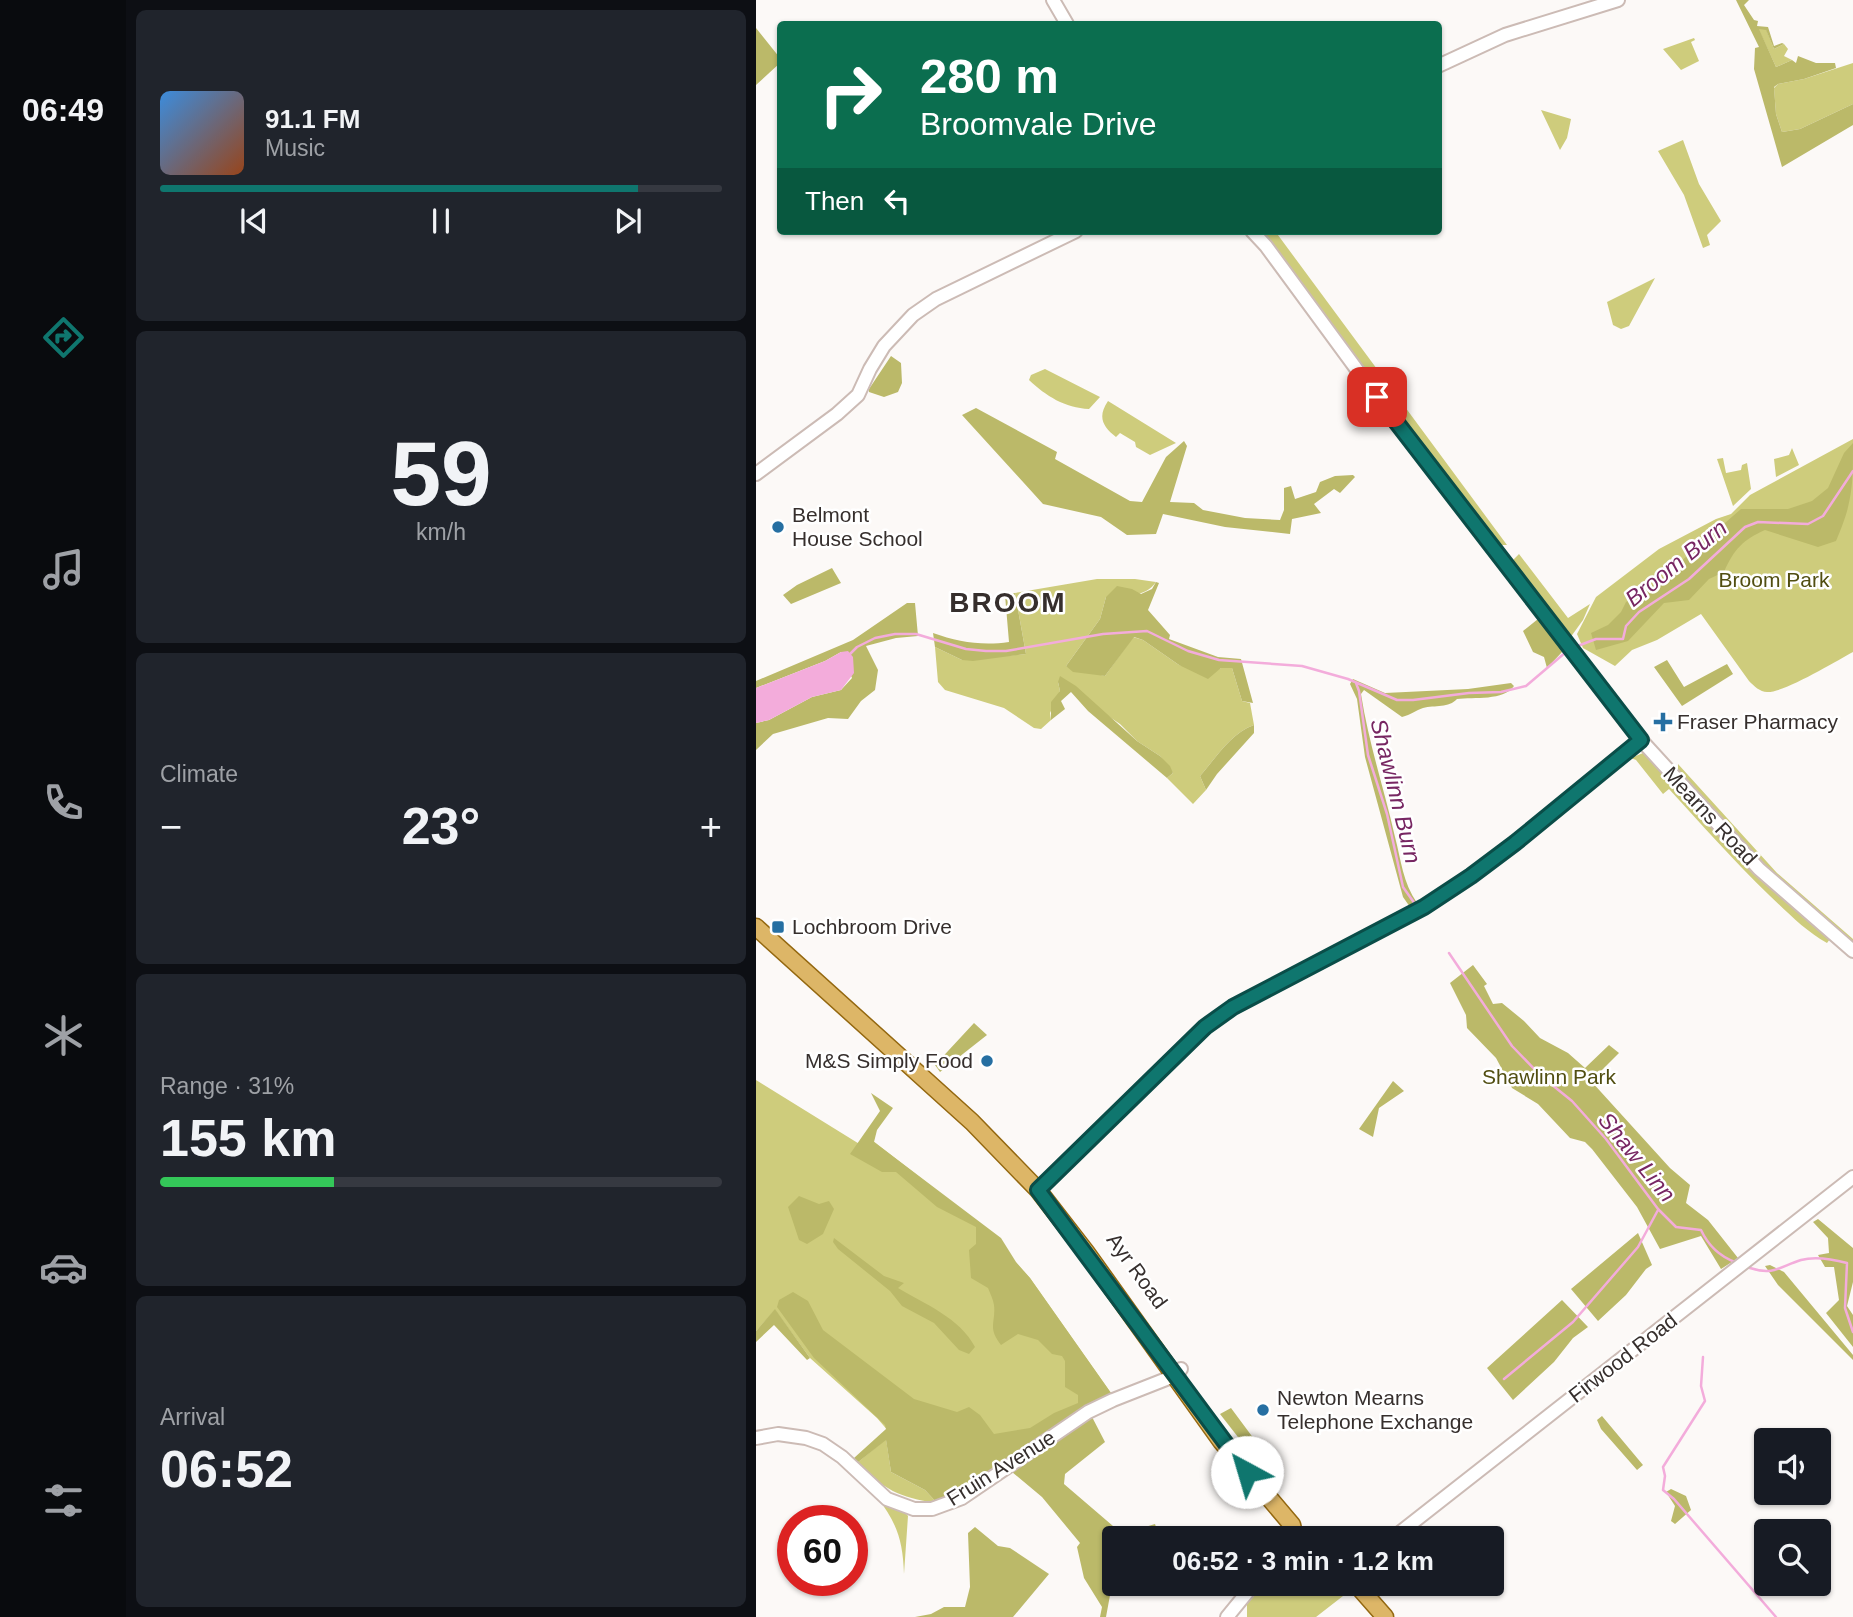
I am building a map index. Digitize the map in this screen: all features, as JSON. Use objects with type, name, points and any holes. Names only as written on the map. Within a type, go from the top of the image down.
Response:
[{"type":"main road","name":"Ayr Road","points":[[756,914],[822,979],[838,1002]]},
{"type":"main road","name":"Ayr Road","points":[[756,927],[1042,1187],[1086,1252],[1178,1373],[1303,1526]]},
{"type":"main road","name":"Ayr Road","points":[[1178,1373],[1221,1441],[1292,1526]]},
{"type":"main road","points":[[1355,1596],[1372,1617]]},
{"type":"main road","points":[[1367,1596],[1385,1617]]},
{"type":"street","points":[[1053,0],[1065,21]]},
{"type":"street","points":[[1442,64],[1506,35],[1618,0]]},
{"type":"street","points":[[756,474],[858,395],[870,369],[899,327],[925,306],[1068,235]]},
{"type":"street","name":"Mearns Road","points":[[1256,235],[1641,740],[1759,869],[1853,951]]},
{"type":"street","points":[[1042,1187],[1205,1027],[1233,1007],[1424,907],[1504,851],[1641,740]]},
{"type":"street","name":"Firwood Road","points":[[1407,1526],[1853,1177]]},
{"type":"street","name":"Fruin Avenue","points":[[756,1438],[778,1434],[806,1438],[822,1444],[842,1457],[887,1499],[914,1509],[932,1509],[962,1498],[1088,1412],[1178,1373]]},
{"type":"street","points":[[1227,1617],[1244,1596]]},
{"type":"green space","points":[[1736,0],[1749,0],[1744,5],[1754,20],[1758,21],[1757,26],[1768,27],[1774,46],[1784,44],[1774,49],[1766,30],[1759,29],[1776,67],[1792,60],[1796,63],[1798,56],[1816,63],[1835,63],[1836,68],[1774,87],[1776,114],[1782,132],[1800,129],[1853,104],[1853,125],[1782,167],[1754,69],[1755,48],[1759,47]]},
{"type":"green space","points":[[756,28],[777,54],[777,66],[756,85]]},
{"type":"green space","points":[[1758,28],[1766,29],[1774,49],[1784,44],[1788,49],[1784,56],[1792,60],[1776,67]]},
{"type":"green space","points":[[1694,38],[1691,42],[1699,61],[1681,70],[1663,49]]},
{"type":"green space","points":[[1853,63],[1853,104],[1800,129],[1782,132],[1776,114],[1774,88],[1778,84],[1804,79]]},
{"type":"green space","points":[[1541,110],[1571,119],[1567,138],[1560,150]]},
{"type":"green space","points":[[1683,140],[1699,184],[1721,221],[1707,235],[1710,245],[1703,248],[1684,195],[1658,151]]},
{"type":"green space","points":[[1264,235],[1278,235],[1507,545],[1498,545],[1477,520]]},
{"type":"green space","points":[[1655,278],[1629,326],[1621,329],[1613,325],[1607,302]]},
{"type":"green space","points":[[891,356],[901,363],[902,383],[898,392],[884,397],[869,392],[869,389]]},
{"type":"green space","points":[[1045,369],[1100,397],[1089,409],[1056,400],[1029,380],[1031,375]]},
{"type":"green space","points":[[1108,401],[1176,443],[1150,455],[1120,433],[1116,437],[1102,417]]},
{"type":"green space","points":[[976,408],[1057,452],[1055,459],[1130,501],[1142,502],[1166,457],[1184,441],[1187,446],[1170,502],[1194,503],[1203,510],[1245,518],[1280,520],[1284,510],[1284,488],[1291,486],[1295,499],[1316,492],[1320,482],[1335,476],[1355,477],[1340,493],[1334,489],[1314,504],[1321,513],[1292,519],[1290,534],[1225,527],[1163,514],[1156,534],[1127,535],[1101,517],[1043,504],[962,415]]},
{"type":"green space","name":"Broom Park","points":[[1853,439],[1853,652],[1797,682],[1767,692],[1749,681],[1701,614],[1657,640],[1632,650],[1615,666],[1583,648],[1577,634],[1596,597],[1659,549],[1731,514],[1750,495]]},
{"type":"green space","points":[[1853,443],[1851,493],[1836,541],[1818,547],[1765,530],[1740,546],[1724,572],[1709,579],[1689,600],[1664,603],[1628,641],[1596,650],[1591,633],[1608,625],[1621,612],[1626,602],[1656,583],[1741,509],[1788,509],[1812,501],[1828,488],[1844,453]]},
{"type":"green space","points":[[1792,448],[1799,465],[1776,477],[1774,459],[1789,455]]},
{"type":"green space","points":[[1723,458],[1726,473],[1741,470],[1742,465],[1747,463],[1751,489],[1733,506],[1717,459]]},
{"type":"green space","points":[[1519,554],[1568,618],[1590,604],[1570,638],[1514,567],[1512,561]]},
{"type":"green space","points":[[832,568],[841,583],[791,604],[783,595],[797,585]]},
{"type":"green space","points":[[1097,579],[1156,582],[1140,594],[1106,597],[1100,619],[1066,666],[1105,676],[1133,637],[1143,640],[1179,665],[1216,671],[1232,668],[1242,701],[1250,703],[1254,725],[1231,740],[1200,776],[1206,790],[1193,804],[1167,778],[1173,773],[1160,756],[1137,741],[1120,724],[1058,682],[1060,691],[1050,713],[1051,720],[1041,729],[1034,728],[1004,708],[945,690],[938,682],[935,647],[962,660],[1026,654],[1015,593]]},
{"type":"green space","points":[[1156,582],[1159,583],[1148,610],[1170,635],[1169,639],[1218,657],[1241,659],[1253,703],[1242,701],[1232,668],[1221,668],[1208,679],[1179,665],[1143,640],[1134,637],[1105,676],[1073,672],[1066,666],[1100,619],[1106,597],[1117,586],[1141,594],[1152,589]]},
{"type":"green space","points":[[1015,593],[1026,654],[973,661],[962,660],[935,647],[933,633],[970,642],[1009,642],[1005,595]]},
{"type":"green space","points":[[907,603],[915,603],[918,636],[896,638],[866,646],[878,670],[875,690],[861,701],[848,719],[828,718],[773,734],[756,750],[756,723],[769,720],[812,697],[841,690],[852,678],[841,652],[756,688],[756,681],[853,640]]},
{"type":"green space","points":[[1538,619],[1563,651],[1547,668],[1544,657],[1533,652],[1523,631]]},
{"type":"green space","points":[[1667,660],[1684,687],[1727,664],[1733,674],[1682,706],[1654,667]]},
{"type":"green space","points":[[1060,676],[1076,686],[1137,741],[1160,756],[1173,773],[1167,778],[1088,711],[1071,692],[1061,701],[1065,709],[1051,720],[1051,702],[1060,691]]},
{"type":"green space","points":[[1353,679],[1385,693],[1468,689],[1511,683],[1514,686],[1496,696],[1457,699],[1450,704],[1423,708],[1402,717],[1364,690],[1361,694],[1403,871],[1417,903],[1410,907],[1403,897],[1365,757],[1357,699],[1350,684]]},
{"type":"green space","points":[[1254,725],[1254,733],[1206,790],[1200,776],[1231,740]]},
{"type":"green space","points":[[1643,753],[1648,754],[1758,875],[1830,939],[1827,943],[1804,927],[1769,895],[1669,789],[1663,794],[1636,760],[1631,758]]},
{"type":"green space","points":[[1678,764],[1777,873],[1853,939],[1853,945],[1760,862],[1678,773]]},
{"type":"green space","name":"Shawlinn Park","points":[[1473,965],[1487,984],[1484,986],[1493,1004],[1502,1003],[1540,1038],[1568,1053],[1585,1068],[1609,1045],[1619,1053],[1591,1081],[1670,1168],[1690,1185],[1686,1203],[1708,1220],[1738,1258],[1721,1269],[1701,1236],[1660,1249],[1637,1207],[1592,1149],[1585,1142],[1570,1138],[1538,1104],[1512,1088],[1496,1058],[1467,1028],[1466,1015],[1450,983]]},
{"type":"green space","points":[[974,1023],[987,1035],[940,1072],[935,1065]]},
{"type":"green space","points":[[756,1080],[861,1145],[868,1137],[980,1224],[1030,1278],[1111,1393],[947,1499],[877,1418],[810,1358],[775,1310],[756,1331]]},
{"type":"green space","points":[[1393,1081],[1404,1091],[1379,1108],[1373,1137],[1359,1129]]},
{"type":"green space","points":[[871,1093],[893,1108],[877,1130],[874,1142],[1001,1238],[1111,1393],[937,1503],[925,1490],[891,1472],[886,1440],[857,1463],[854,1458],[886,1429],[885,1425],[814,1358],[777,1307],[779,1300],[793,1292],[808,1301],[823,1330],[914,1399],[957,1412],[969,1407],[980,1415],[994,1434],[1030,1428],[1054,1413],[1078,1403],[1078,1395],[1065,1387],[1065,1361],[1062,1356],[1052,1354],[1038,1340],[1018,1334],[1001,1345],[997,1339],[993,1329],[994,1305],[988,1288],[971,1278],[969,1250],[976,1244],[976,1227],[937,1207],[896,1172],[882,1172],[850,1154],[880,1111]]},
{"type":"green space","points":[[799,1196],[819,1204],[829,1201],[834,1209],[823,1234],[807,1244],[799,1240],[788,1207]]},
{"type":"green space","points":[[1818,1219],[1853,1248],[1853,1282],[1847,1306],[1853,1315],[1853,1347],[1826,1313],[1839,1300],[1834,1267],[1825,1267],[1818,1255],[1829,1253],[1828,1238],[1813,1222]]},
{"type":"green space","points":[[1638,1233],[1652,1265],[1626,1295],[1598,1321],[1571,1289]]},
{"type":"green space","points":[[834,1238],[884,1276],[904,1283],[898,1288],[951,1320],[975,1347],[969,1354],[959,1350],[934,1323],[902,1306],[890,1291],[838,1249],[833,1242]]},
{"type":"green space","points":[[1770,1265],[1784,1272],[1853,1355],[1853,1360],[1778,1285],[1765,1266]]},
{"type":"green space","points":[[1562,1300],[1588,1327],[1573,1338],[1554,1362],[1513,1400],[1487,1368]]},
{"type":"green space","points":[[775,1309],[810,1358],[807,1360],[774,1325],[756,1342],[756,1331]]},
{"type":"green space","points":[[1231,1408],[1254,1439],[1245,1446],[1220,1414]]},
{"type":"green space","points":[[1091,1415],[1105,1442],[1065,1474],[1064,1484],[1113,1526],[1102,1526],[1102,1596],[1110,1596],[1106,1617],[1100,1617],[1102,1607],[1084,1578],[1077,1547],[1080,1543],[1042,1497],[1012,1472]]},
{"type":"green space","points":[[1602,1416],[1643,1465],[1637,1470],[1601,1429],[1597,1420]]},
{"type":"green space","points":[[886,1439],[891,1472],[925,1490],[937,1503],[893,1491],[857,1463]]},
{"type":"green space","points":[[1671,1489],[1686,1496],[1691,1510],[1675,1524],[1671,1521],[1675,1506],[1666,1492]]},
{"type":"green space","points":[[877,1497],[904,1511],[908,1516],[904,1574],[898,1533],[890,1515]]},
{"type":"green space","points":[[975,1527],[998,1546],[1010,1548],[1049,1574],[1013,1617],[915,1617],[931,1614],[944,1607],[965,1607],[970,1587],[968,1533]]},
{"type":"green space","points":[[1254,1596],[1343,1596],[1316,1617],[1247,1617],[1247,1604]]},
{"type":"shaded area","points":[[848,651],[853,657],[854,673],[841,690],[812,697],[769,720],[756,723],[756,688]]},
{"type":"waterway","name":"Broom Burn","points":[[1575,647],[1596,639],[1623,639],[1626,626],[1639,612],[1689,579],[1745,527],[1758,522],[1808,524],[1823,516],[1853,471]]},
{"type":"waterway","name":"Broom Burn","points":[[849,655],[857,647],[875,638],[895,634],[916,634],[966,649],[1006,651],[1103,634],[1147,631],[1188,651],[1219,660],[1302,666],[1348,679],[1397,700],[1413,700],[1501,692],[1526,686],[1566,652]]},
{"type":"waterway","name":"Shawlinn Burn","points":[[1356,683],[1368,755],[1387,814],[1403,887],[1415,904]]},
{"type":"waterway","name":"Shaw Linn","points":[[1449,953],[1512,1046],[1541,1076],[1572,1101],[1606,1139],[1658,1209],[1676,1227],[1701,1230],[1715,1249],[1735,1262]]},
{"type":"waterway","points":[[1504,1379],[1573,1322],[1638,1247],[1658,1210]]},
{"type":"waterway","name":"Shaw Linn","points":[[1750,1268],[1771,1271],[1812,1258],[1847,1263],[1845,1308],[1853,1332]]},
{"type":"waterway","points":[[1703,1357],[1701,1386],[1705,1401],[1663,1467],[1663,1490],[1674,1499],[1776,1617]]},
{"type":"place","name":"Belmont House School","points":[[778,527]]},
{"type":"place","name":"Fraser Pharmacy","points":[[1663,722]]},
{"type":"place","name":"Lochbroom Drive","points":[[778,927]]},
{"type":"place","name":"M&S Simply Food","points":[[987,1061]]},
{"type":"place","name":"Newton Mearns Telephone Exchange","points":[[1263,1410]]},
{"type":"district","name":"BROOM","points":[[1008,602]]},
{"type":"route","points":[[1247,1472],[1221,1441],[1086,1252],[1038,1190],[1205,1027],[1233,1007],[1424,907],[1515,843],[1641,740],[1377,397]]}]
